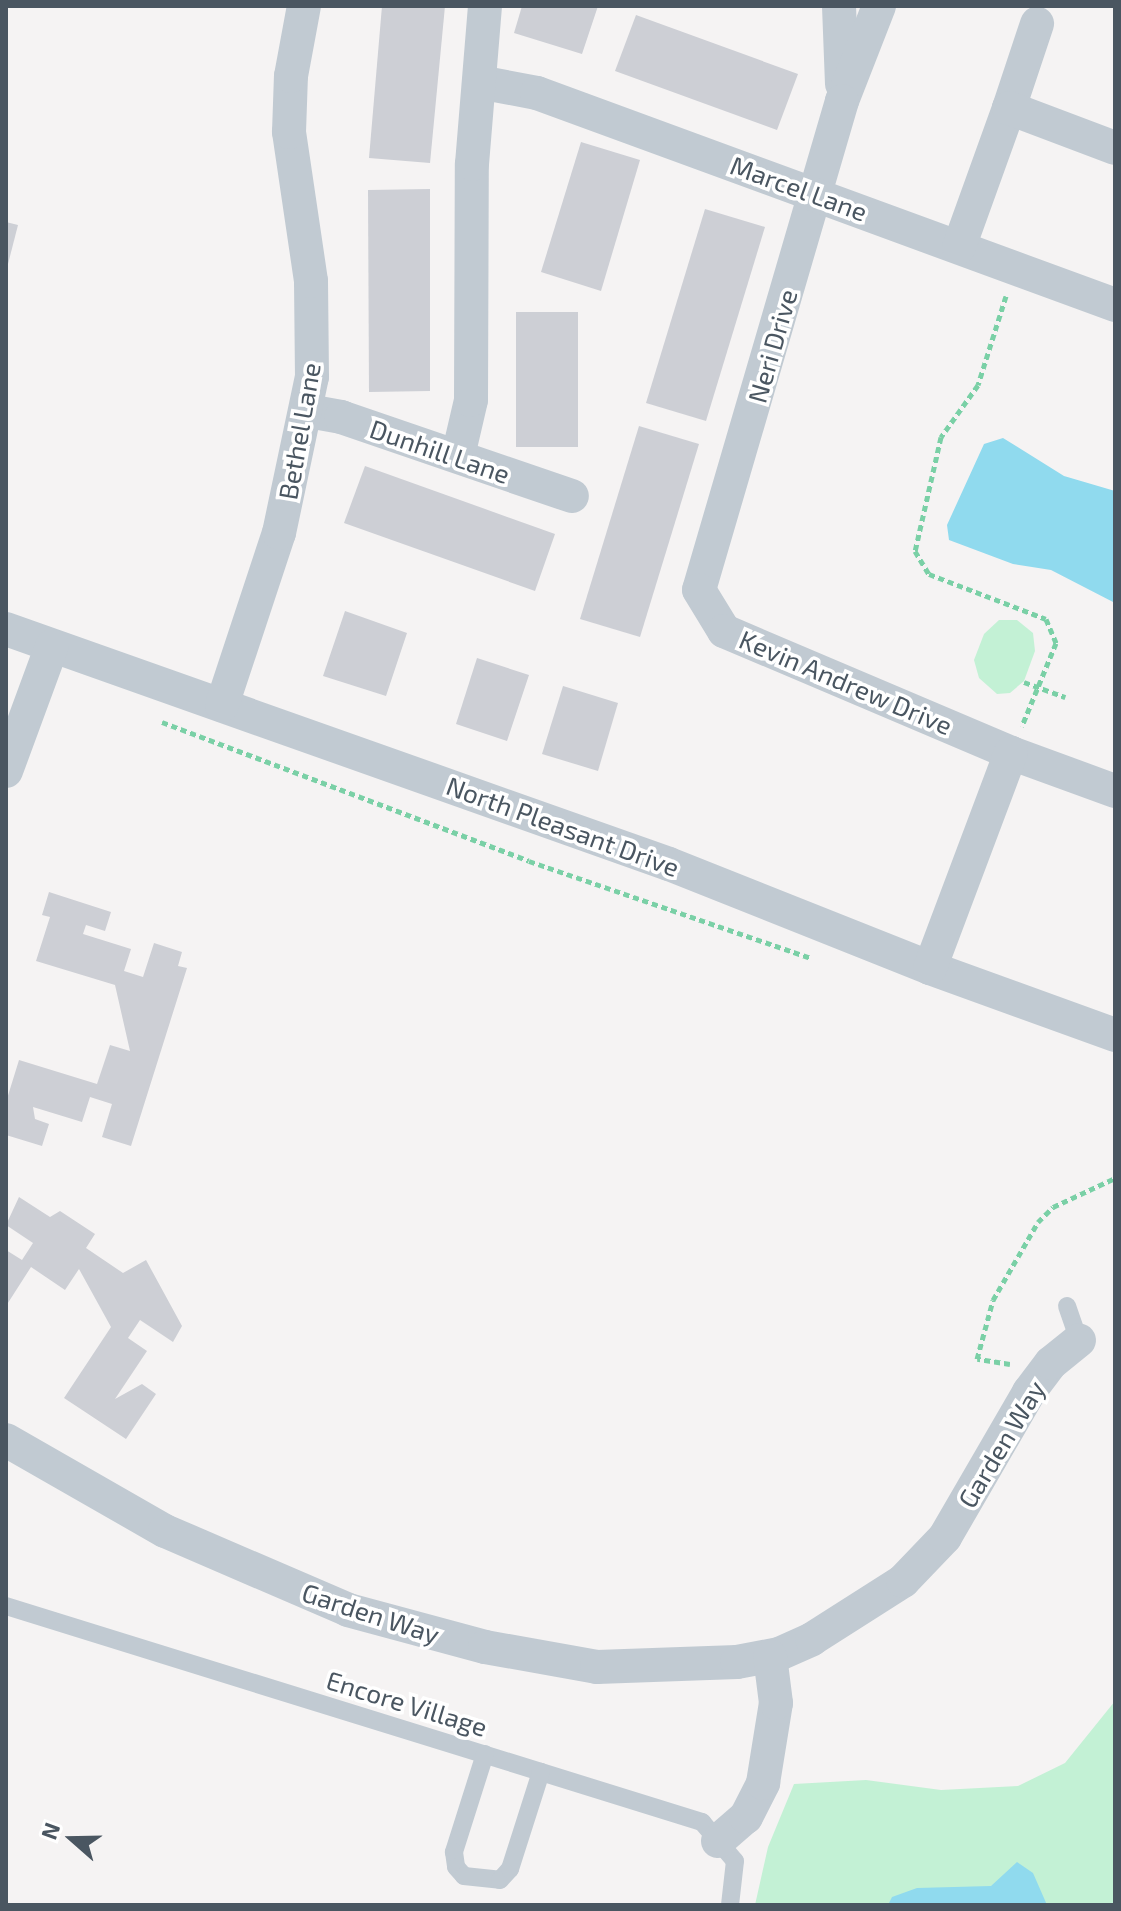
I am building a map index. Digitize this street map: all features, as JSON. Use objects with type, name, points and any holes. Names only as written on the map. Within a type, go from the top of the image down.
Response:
[{"type":"street","name":"Bethel Lane","points":[[222,705],[279,533],[308,411],[312,298],[289,132],[291,76],[304,6]]},
{"type":"street","points":[[458,456],[471,400],[472,175],[485,6]]},
{"type":"street","name":"Neri Drive","points":[[839,6],[842,101]]},
{"type":"street","name":"Neri Drive","points":[[699,590],[842,101],[879,6]]},
{"type":"street","points":[[959,247],[1037,24]]},
{"type":"street","name":"Marcel Lane","points":[[479,82],[537,93],[817,192],[1115,305]]},
{"type":"street","points":[[1009,108],[1115,148]]},
{"type":"street","name":"Dunhill Lane","points":[[308,411],[458,456],[572,496]]},
{"type":"street","name":"Kevin Andrew Drive","points":[[699,590],[724,631],[1011,753],[1115,791]]},
{"type":"street","name":"North Pleasant Drive","points":[[6,629],[725,884],[930,968],[1115,1035]]},
{"type":"street","points":[[6,771],[52,646]]},
{"type":"street","points":[[930,968],[1011,753]]},
{"type":"street","name":"Garden Way","points":[[6,1440],[125,1509],[241,1567],[348,1610],[434,1635],[597,1667],[737,1662],[770,1656],[812,1639],[903,1581],[945,1537],[1045,1370],[1079,1340]]},
{"type":"street","points":[[718,1841],[746,1817],[763,1783],[776,1703],[770,1656]]},
{"type":"lane","points":[[1067,1306],[1079,1340]]},
{"type":"lane","name":"Encore Village","points":[[6,1606],[702,1822],[735,1861],[730,1905]]},
{"type":"lane","points":[[485,1754],[454,1852],[456,1867],[464,1876],[500,1880],[510,1869],[541,1772]]},
{"type":"path","points":[[1008,291],[978,385],[941,437],[915,551],[929,574],[1046,619],[1056,643],[1011,753]]},
{"type":"path","points":[[1024,682],[1065,697]]},
{"type":"path","points":[[152,718],[529,861],[824,963]]},
{"type":"path","points":[[1045,1370],[977,1359],[993,1300],[1038,1222],[1053,1207],[1115,1178]]},
{"type":"green space","points":[[999,620],[1017,620],[1033,633],[1035,651],[1024,681],[1010,693],[997,694],[979,678],[974,660],[984,634]]},
{"type":"green space","points":[[1115,1701],[1115,1905],[755,1905],[768,1847],[794,1784],[866,1780],[941,1790],[1018,1786],[1065,1763]]},
{"type":"water","points":[[1003,438],[1064,476],[1115,491],[1115,603],[1051,570],[1013,564],[949,540],[947,525],[984,444]]},
{"type":"water","points":[[1017,1862],[1033,1873],[1047,1905],[888,1905],[892,1897],[917,1888],[991,1886]]},
{"type":"building","points":[[382,6],[445,6],[430,163],[369,158]]},
{"type":"building","points":[[522,6],[598,6],[582,54],[514,33]]},
{"type":"building","points":[[636,15],[798,74],[777,130],[615,71]]},
{"type":"building","points":[[581,142],[640,160],[601,291],[541,272]]},
{"type":"building","points":[[430,189],[430,391],[369,392],[368,190]]},
{"type":"building","points":[[705,209],[765,227],[706,421],[646,403]]},
{"type":"building","points":[[6,222],[18,225],[7,268],[6,268]]},
{"type":"building","points":[[516,312],[578,312],[578,447],[516,447]]},
{"type":"building","points":[[639,426],[699,444],[640,637],[580,619]]},
{"type":"building","points":[[365,466],[555,534],[535,591],[344,523]]},
{"type":"building","points":[[345,611],[407,633],[386,696],[323,676]]},
{"type":"building","points":[[477,658],[529,675],[507,741],[456,724]]},
{"type":"building","points":[[563,686],[618,703],[598,771],[542,754]]},
{"type":"building","points":[[49,892],[111,912],[105,931],[86,925],[83,934],[131,949],[124,971],[143,977],[154,943],[182,952],[178,966],[187,968],[131,1146],[102,1137],[112,1104],[90,1097],[82,1122],[33,1107],[35,1119],[49,1124],[42,1146],[6,1135],[6,1102],[19,1060],[97,1084],[110,1045],[130,1051],[115,985],[36,961],[50,917],[42,915]]},
{"type":"building","points":[[19,1197],[50,1217],[60,1211],[95,1234],[86,1248],[123,1273],[146,1260],[182,1326],[173,1342],[140,1320],[128,1338],[147,1351],[115,1399],[142,1384],[156,1394],[126,1439],[64,1398],[111,1327],[79,1269],[65,1290],[31,1267],[6,1306],[6,1250],[22,1260],[33,1243],[6,1225]]}]
